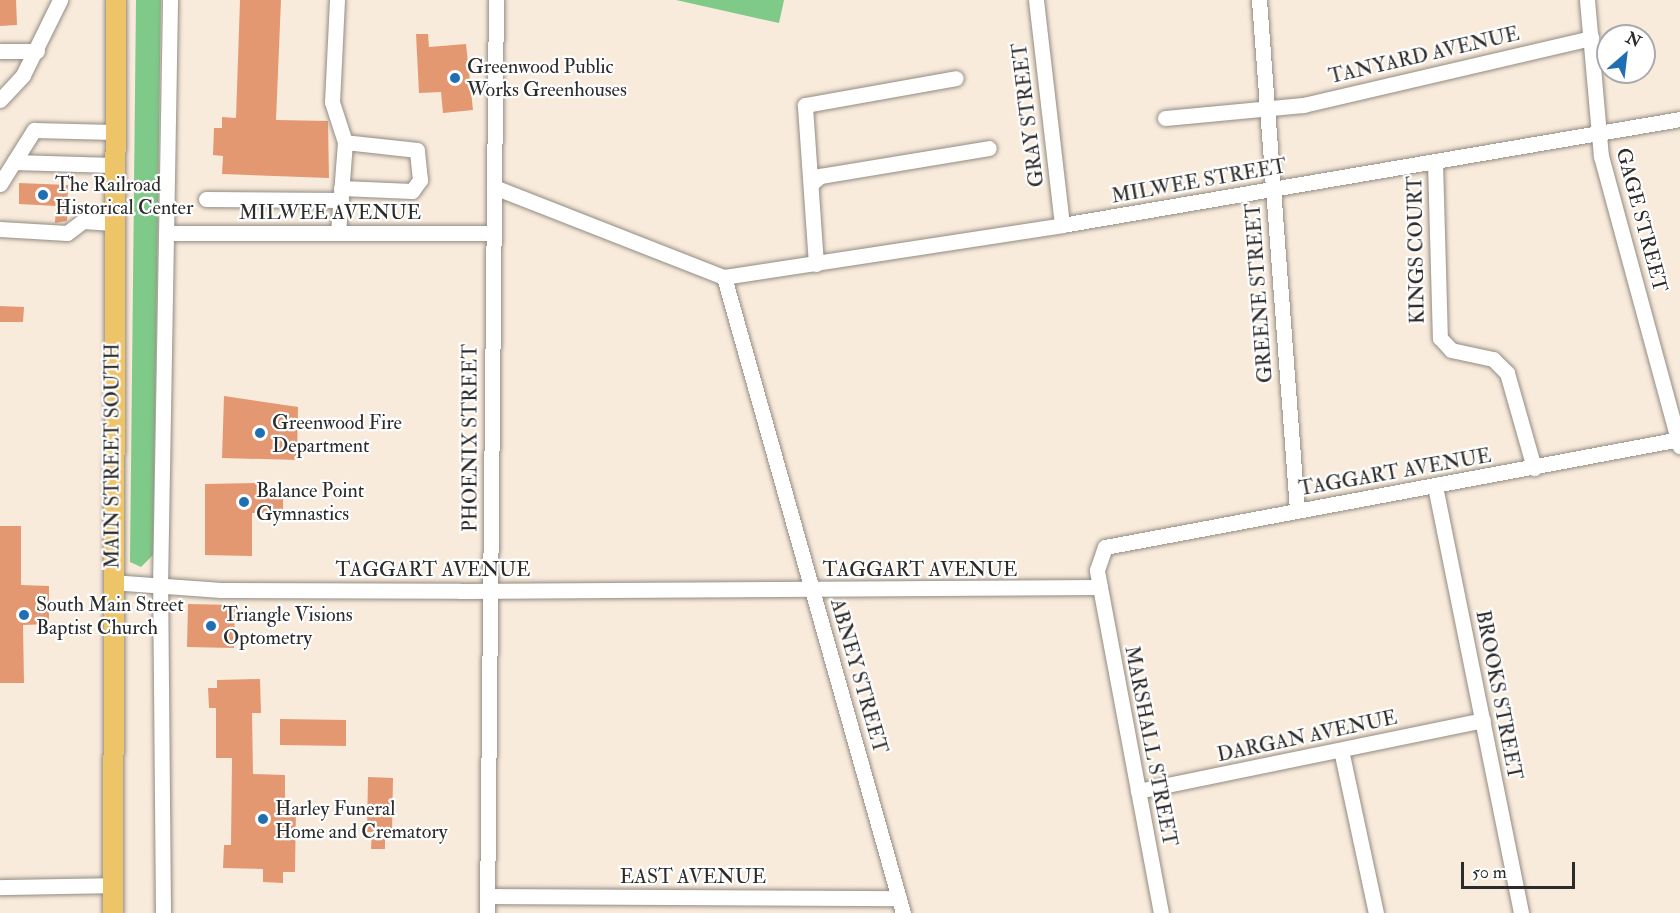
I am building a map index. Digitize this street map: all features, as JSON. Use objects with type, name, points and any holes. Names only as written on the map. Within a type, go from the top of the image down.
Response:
[{"type":"main road","name":"MAIN STREET SOUTH","points":[[113,913],[111,582],[116,0]]},
{"type":"street","points":[[0,100],[37,51],[60,0]]},
{"type":"street","points":[[163,913],[160,587],[168,233],[170,0]]},
{"type":"street","points":[[337,0],[333,102],[345,142],[338,233]]},
{"type":"street","name":"PHOENIX STREET","points":[[487,913],[496,0]]},
{"type":"street","name":"GRAY STREET","points":[[1036,0],[1062,225]]},
{"type":"street","name":"GREENE STREET","points":[[1258,0],[1297,510]]},
{"type":"street","name":"GAGE STREET","points":[[1587,0],[1599,134],[1680,442]]},
{"type":"street","name":"TANYARD AVENUE","points":[[1165,118],[1303,105],[1591,38]]},
{"type":"street","points":[[0,51],[37,51]]},
{"type":"street","points":[[816,264],[805,105],[956,78]]},
{"type":"street","name":"MILWEE STREET","points":[[724,277],[1062,225],[1680,119]]},
{"type":"street","points":[[0,184],[34,130],[114,132]]},
{"type":"street","points":[[206,199],[412,191],[420,180],[417,150],[345,142]]},
{"type":"street","points":[[812,183],[820,176],[989,148]]},
{"type":"street","points":[[14,162],[113,165]]},
{"type":"street","name":"KINGS COURT","points":[[1435,162],[1440,338],[1451,350],[1493,359],[1507,373],[1534,468]]},
{"type":"street","points":[[494,187],[724,277]]},
{"type":"street","points":[[0,229],[67,233],[83,221],[113,223]]},
{"type":"street","name":"MILWEE AVENUE","points":[[168,233],[493,233]]},
{"type":"street","name":"ABNEY STREET","points":[[724,277],[903,913]]},
{"type":"street","name":"TAGGART AVENUE","points":[[111,582],[160,587],[490,590],[1100,587],[1098,562],[1112,543],[1680,442]]},
{"type":"street","name":"BROOKS STREET","points":[[1435,486],[1521,913]]},
{"type":"street","name":"MARSHALL STREET","points":[[1100,587],[1161,913]]},
{"type":"street","name":"DARGAN AVENUE","points":[[1138,791],[1483,720]]},
{"type":"street","points":[[1341,750],[1376,913]]},
{"type":"street","points":[[0,887],[113,885]]},
{"type":"street","name":"EAST AVENUE","points":[[487,896],[899,898]]},
{"type":"green space","points":[[136,0],[161,0],[153,555],[141,567],[130,562]]},
{"type":"green space","points":[[676,0],[784,0],[779,23]]},
{"type":"building","points":[[0,0],[16,0],[17,25],[0,26]]},
{"type":"building","points":[[240,0],[281,0],[276,120],[328,121],[329,178],[222,174],[223,156],[213,155],[214,128],[222,128],[222,117],[236,118]]},
{"type":"building","name":"Greenwood Public Works Greenhouses","points":[[416,34],[428,34],[429,47],[466,44],[473,110],[443,113],[441,92],[419,93]]},
{"type":"building","name":"The Railroad Historical Center","points":[[19,183],[68,185],[67,221],[55,223],[56,206],[19,204]]},
{"type":"building","points":[[0,306],[24,307],[23,322],[0,322]]},
{"type":"building","name":"Greenwood Fire Department","points":[[224,396],[298,407],[297,460],[222,458]]},
{"type":"building","points":[[260,483],[260,491],[283,491],[283,513],[252,513],[252,556],[205,555],[205,484]]},
{"type":"building","points":[[0,526],[21,526],[21,585],[49,586],[49,624],[23,625],[24,683],[0,683]]},
{"type":"building","name":"Triangle Visions Optometry","points":[[188,604],[235,605],[234,648],[187,647]]},
{"type":"building","name":"Harley Funeral Home and Crematory","points":[[260,679],[261,713],[252,713],[253,774],[285,775],[285,808],[296,808],[295,872],[283,872],[283,883],[263,882],[263,869],[223,868],[224,845],[231,845],[232,758],[216,758],[216,708],[209,708],[208,688],[217,688],[217,680]]},
{"type":"building","points":[[280,719],[346,720],[346,746],[280,745]]},
{"type":"building","points":[[368,777],[393,778],[392,833],[385,832],[385,849],[371,849],[372,832],[367,832]]},
{"type":"place","name":"Greenwood Public Works Greenhouses","points":[[455,78]]},
{"type":"place","name":"The Railroad Historical Center","points":[[43,195]]},
{"type":"place","name":"Greenwood Fire Department","points":[[260,433]]},
{"type":"place","name":"Balance Point Gymnastics","points":[[244,502]]},
{"type":"place","name":"South Main Street Baptist Church","points":[[24,615]]},
{"type":"place","name":"Triangle Visions Optometry","points":[[211,626]]},
{"type":"place","name":"Harley Funeral Home and Crematory","points":[[263,819]]}]
